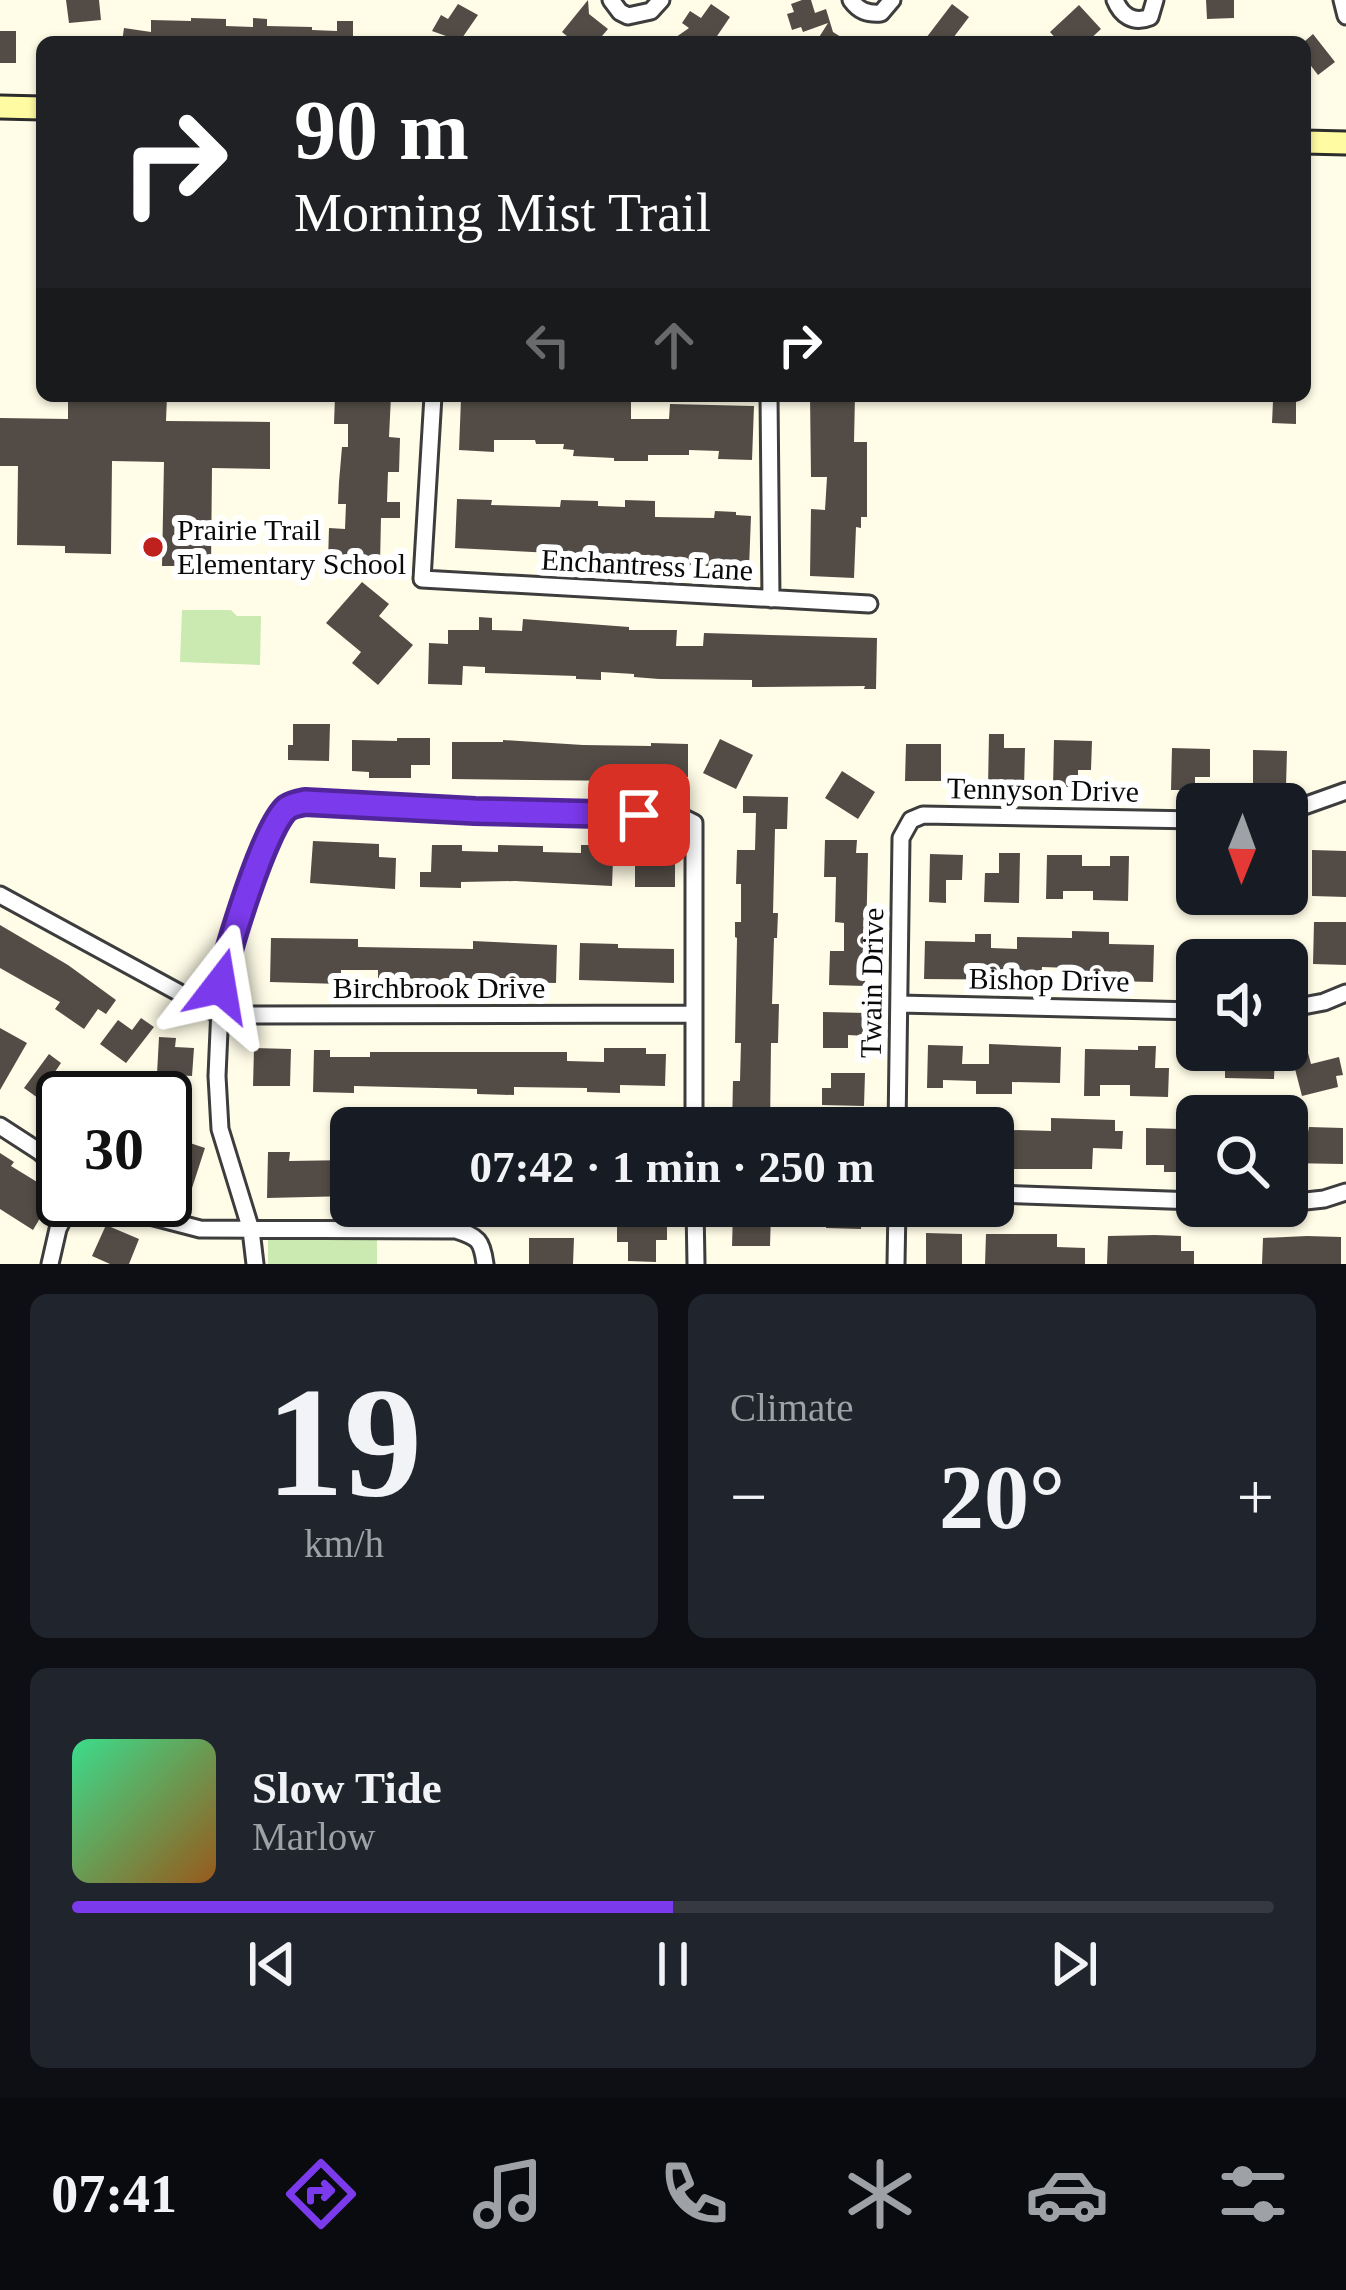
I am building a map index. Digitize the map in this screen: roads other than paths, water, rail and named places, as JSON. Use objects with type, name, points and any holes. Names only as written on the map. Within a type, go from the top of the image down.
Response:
[{"type":"street","points":[[611,0],[628,16],[651,11],[661,0]]},
{"type":"street","points":[[851,0],[857,9],[873,14],[881,13],[892,0]]},
{"type":"street","points":[[1115,0],[1129,17],[1145,20],[1155,0]]},
{"type":"street","points":[[1342,0],[1346,16]]},
{"type":"street","points":[[0,107],[36,108]]},
{"type":"street","points":[[1311,142],[1346,143]]},
{"type":"street","name":"Enchantress Lane","points":[[434,402],[422,579],[869,604]]},
{"type":"street","points":[[769,402],[771,598]]},
{"type":"street","points":[[1308,805],[1346,791]]},
{"type":"street","points":[[256,1264],[236,1175],[220,1129],[220,986],[227,950],[275,825],[289,806],[305,802],[680,816],[694,823],[694,1107]]},
{"type":"street","name":"Tennyson Drive","points":[[901,838],[910,820],[923,815],[1176,820]]},
{"type":"street","name":"Twain Drive","points":[[898,1107],[901,838]]},
{"type":"street","name":"Birchbrook Drive","points":[[0,895],[220,1015],[692,1015]]},
{"type":"street","points":[[1308,1005],[1346,993]]},
{"type":"street","name":"Bishop Drive","points":[[899,1004],[1176,1011]]},
{"type":"street","points":[[0,1126],[36,1149]]},
{"type":"street","points":[[1308,1201],[1346,1192]]},
{"type":"street","points":[[1014,1194],[1176,1201]]},
{"type":"street","points":[[50,1264],[59,1227]]},
{"type":"street","points":[[192,1227],[455,1230],[475,1236],[483,1248],[484,1264]]},
{"type":"street","points":[[695,1227],[696,1264]]},
{"type":"street","points":[[896,1264],[897,1227]]},
{"type":"place","name":"Prairie Trail Elementary School","points":[[153,547]]}]
